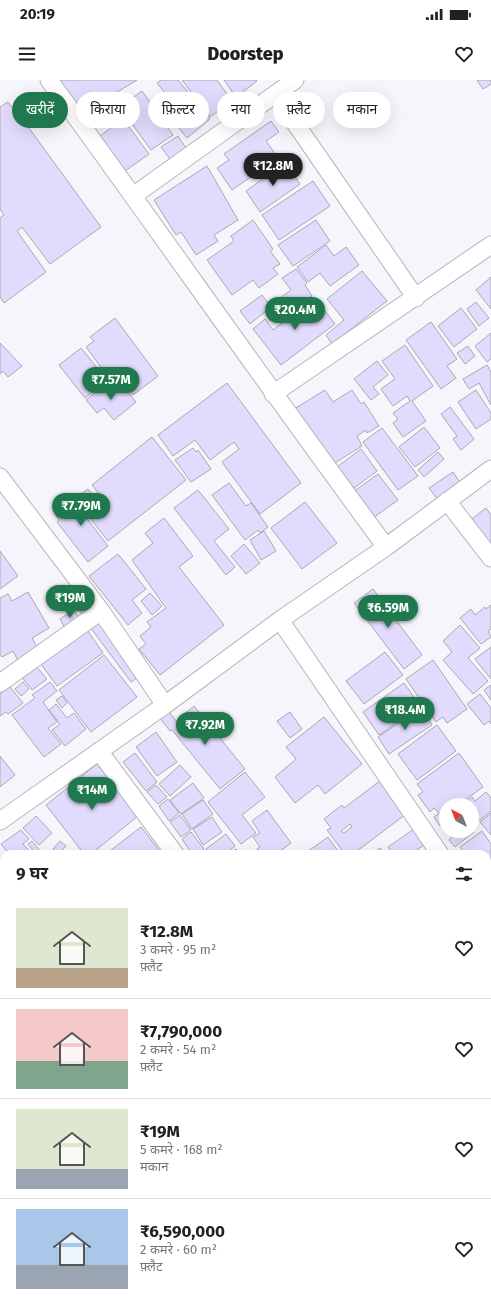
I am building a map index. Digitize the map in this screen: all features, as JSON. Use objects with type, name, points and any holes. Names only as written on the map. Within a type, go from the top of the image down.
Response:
[{"type":"street","points":[[49,80],[273,394],[386,547]]},
{"type":"street","points":[[278,92],[295,80]]},
{"type":"street","points":[[133,196],[273,95]]},
{"type":"street","points":[[298,128],[416,298]]},
{"type":"street","points":[[273,394],[416,298],[491,245]]},
{"type":"street","points":[[0,821],[165,705],[280,620],[386,547],[447,500],[491,469]]},
{"type":"street","points":[[0,479],[101,611],[165,705]]},
{"type":"street","points":[[447,500],[491,558]]},
{"type":"street","points":[[0,683],[101,611]]},
{"type":"street","points":[[280,620],[437,850]]},
{"type":"street","points":[[99,751],[172,850]]},
{"type":"building","points":[[59,80],[137,80],[117,92],[76,92],[76,104]]},
{"type":"building","points":[[161,80],[178,80],[188,92],[164,92],[157,83]]},
{"type":"building","points":[[182,80],[217,80],[226,92],[217,92],[217,112],[210,117],[209,92],[191,92]]},
{"type":"building","points":[[224,80],[257,81],[243,92],[232,92]]},
{"type":"building","points":[[477,80],[491,80],[491,84],[483,89]]},
{"type":"building","points":[[142,91],[148,100],[148,128],[168,128],[173,135],[151,150],[135,128],[140,128],[140,92]]},
{"type":"building","points":[[8,102],[12,107],[12,128],[29,128],[101,227],[50,264],[22,227],[17,231],[46,272],[4,303],[0,297],[0,218],[4,215],[0,209],[0,107]]},
{"type":"building","points":[[271,121],[273,128],[276,128],[279,132],[266,141],[278,158],[232,190],[217,168],[229,160],[224,154],[261,128],[265,128],[265,125]]},
{"type":"building","points":[[111,128],[130,128],[149,154],[125,171],[100,136]]},
{"type":"building","points":[[179,128],[199,128],[187,138]]},
{"type":"building","points":[[178,136],[188,151],[172,162],[161,147]]},
{"type":"building","points":[[285,163],[300,184],[260,212],[246,191]]},
{"type":"building","points":[[207,166],[238,220],[214,235],[218,241],[196,255],[181,232],[176,235],[154,200]]},
{"type":"building","points":[[313,181],[330,206],[279,240],[262,215]]},
{"type":"building","points":[[253,220],[273,249],[270,251],[280,264],[273,268],[278,274],[259,288],[253,280],[232,295],[207,260],[234,241],[231,236]]},
{"type":"building","points":[[316,220],[330,241],[293,266],[278,245]]},
{"type":"building","points":[[326,245],[334,256],[346,247],[359,265],[330,286],[320,273],[308,282],[297,267]]},
{"type":"building","points":[[296,269],[307,283],[305,285],[312,296],[283,317],[273,303],[291,290],[282,278]]},
{"type":"building","points":[[362,271],[387,301],[332,344],[326,335],[344,320],[327,299]]},
{"type":"building","points":[[491,277],[491,309],[476,290]]},
{"type":"building","points":[[262,295],[271,307],[250,324],[240,311]]},
{"type":"building","points":[[315,298],[335,324],[281,365],[253,329],[265,319],[273,330]]},
{"type":"building","points":[[476,302],[489,318],[479,326],[467,309]]},
{"type":"building","points":[[461,308],[477,329],[454,347],[438,326]]},
{"type":"building","points":[[115,318],[158,376],[133,395],[123,381],[115,386],[86,347],[94,341],[90,337]]},
{"type":"building","points":[[431,322],[457,359],[447,366],[456,378],[441,389],[406,340]]},
{"type":"building","points":[[491,333],[491,359],[487,362],[475,346]]},
{"type":"building","points":[[0,343],[22,366],[8,377],[3,371],[0,374]]},
{"type":"building","points":[[405,345],[433,386],[412,401],[426,421],[403,437],[393,423],[398,419],[393,413],[410,401],[407,396],[393,406],[381,389],[395,379],[382,361]]},
{"type":"building","points":[[468,346],[475,356],[465,364],[457,353]]},
{"type":"building","points":[[81,348],[107,380],[85,398],[59,365]]},
{"type":"building","points":[[377,361],[388,375],[373,387],[379,394],[371,400],[354,379]]},
{"type":"building","points":[[487,365],[491,372],[491,405],[479,383],[469,389],[463,379]]},
{"type":"building","points":[[227,383],[301,483],[260,514],[222,462],[239,449],[234,442],[210,460],[195,440],[173,456],[158,435]]},
{"type":"building","points":[[106,384],[114,393],[123,386],[136,402],[114,420],[104,408],[97,413],[86,400]]},
{"type":"building","points":[[325,390],[333,402],[352,390],[361,404],[364,402],[379,426],[367,433],[366,430],[357,436],[362,446],[330,466],[294,409]]},
{"type":"building","points":[[476,390],[491,413],[491,419],[476,429],[458,402]]},
{"type":"building","points":[[450,407],[474,439],[461,450],[453,439],[457,436],[441,414]]},
{"type":"building","points":[[424,427],[440,448],[415,467],[399,447]]},
{"type":"building","points":[[382,428],[418,476],[398,490],[363,442]]},
{"type":"building","points":[[152,437],[186,480],[108,541],[87,514],[104,500],[92,485]]},
{"type":"building","points":[[193,448],[196,452],[198,450],[211,469],[191,482],[175,460]]},
{"type":"building","points":[[361,449],[377,471],[354,488],[337,467]]},
{"type":"building","points":[[438,452],[444,459],[424,477],[418,470]]},
{"type":"building","points":[[453,472],[461,484],[438,500],[429,488]]},
{"type":"building","points":[[378,474],[398,500],[373,518],[353,492]]},
{"type":"building","points":[[229,483],[246,506],[251,503],[268,527],[260,533],[258,530],[245,540],[212,495]]},
{"type":"building","points":[[88,489],[96,499],[81,511],[108,546],[88,562],[57,522],[59,520],[55,514]]},
{"type":"building","points":[[198,490],[229,529],[214,541],[235,567],[226,575],[174,508]]},
{"type":"building","points":[[305,502],[337,543],[302,569],[271,528]]},
{"type":"building","points":[[486,508],[491,515],[491,552],[468,522]]},
{"type":"building","points":[[164,518],[193,556],[179,567],[224,625],[160,675],[139,649],[146,644],[140,636],[151,627],[147,622],[166,608],[132,560],[153,543],[145,533]]},
{"type":"building","points":[[264,531],[276,551],[261,560],[250,540]]},
{"type":"building","points":[[244,544],[260,563],[246,574],[231,556]]},
{"type":"building","points":[[0,551],[18,576],[0,589]]},
{"type":"building","points":[[118,554],[146,589],[132,600],[142,613],[128,625],[89,576]]},
{"type":"building","points":[[373,589],[422,655],[404,669],[354,603]]},
{"type":"building","points":[[28,592],[49,628],[32,638],[38,649],[18,661],[13,651],[2,657],[0,654],[0,598],[8,594],[12,601]]},
{"type":"building","points":[[150,593],[162,606],[152,615],[141,601]]},
{"type":"building","points":[[88,602],[95,612],[86,619],[78,609]]},
{"type":"building","points":[[491,605],[491,629],[488,631],[491,637],[481,644],[460,618],[471,609],[475,615],[485,607],[486,609]]},
{"type":"building","points":[[74,610],[80,619],[65,628],[60,619]]},
{"type":"building","points":[[98,621],[140,676],[131,682],[90,627]]},
{"type":"building","points":[[460,625],[480,648],[468,658],[488,681],[473,694],[443,660],[452,652],[443,641]]},
{"type":"building","points":[[85,627],[103,653],[57,686],[38,660]]},
{"type":"building","points":[[491,647],[491,679],[475,659]]},
{"type":"building","points":[[385,652],[403,675],[364,704],[346,681]]},
{"type":"building","points":[[104,655],[137,697],[91,732],[59,690]]},
{"type":"building","points":[[433,660],[467,709],[447,723],[443,717],[436,722],[406,679]]},
{"type":"building","points":[[35,665],[47,679],[32,690],[21,676]]},
{"type":"building","points":[[23,682],[29,689],[21,696],[15,689]]},
{"type":"building","points":[[50,682],[57,691],[43,702],[57,722],[48,728],[61,744],[44,757],[12,715],[35,698],[32,695]]},
{"type":"building","points":[[404,683],[420,706],[379,735],[363,712]]},
{"type":"building","points":[[491,685],[491,700],[484,690]]},
{"type":"building","points":[[10,687],[23,703],[8,714],[6,712],[0,716],[0,694]]},
{"type":"building","points":[[480,694],[491,708],[491,724],[489,721],[484,725],[467,704]]},
{"type":"building","points":[[62,696],[67,703],[62,708],[56,700]]},
{"type":"building","points":[[56,704],[67,718],[74,713],[86,729],[65,746],[52,730],[60,724],[49,710]]},
{"type":"building","points":[[194,706],[245,769],[220,789],[172,730],[170,731],[159,717],[168,710],[176,721]]},
{"type":"building","points":[[421,708],[432,725],[389,754],[378,737]]},
{"type":"building","points":[[290,712],[302,729],[290,738],[277,721]]},
{"type":"building","points":[[324,717],[362,764],[325,794],[318,785],[295,803],[275,777],[296,759],[286,747]]},
{"type":"building","points":[[437,725],[456,751],[417,780],[398,754]]},
{"type":"building","points":[[156,732],[177,762],[157,776],[136,747]]},
{"type":"building","points":[[135,753],[157,782],[146,791],[123,762]]},
{"type":"building","points":[[459,753],[483,787],[468,798],[439,798],[439,813],[434,808],[430,812],[418,795],[423,792],[417,784]]},
{"type":"building","points":[[0,756],[15,775],[0,787]]},
{"type":"building","points":[[97,764],[138,816],[96,850],[81,850],[46,805]]},
{"type":"building","points":[[180,765],[191,777],[170,796],[159,784]]},
{"type":"building","points":[[245,772],[265,797],[242,815],[256,833],[241,844],[208,802]]},
{"type":"building","points":[[380,781],[406,814],[358,850],[342,850],[327,830],[331,828],[324,819],[342,805],[344,808]],"holes":[[[350,824],[352,827],[344,833],[341,831]]]},
{"type":"building","points":[[193,783],[204,798],[181,814],[170,800]]},
{"type":"building","points":[[156,785],[167,797],[158,804],[147,792]]},
{"type":"building","points":[[486,792],[491,798],[491,811],[479,821],[479,798]]},
{"type":"building","points":[[168,799],[179,813],[169,821],[159,806]]},
{"type":"building","points":[[203,800],[213,814],[192,829],[182,814]]},
{"type":"building","points":[[267,810],[291,843],[281,850],[258,850],[257,849],[260,847],[253,837],[260,833],[252,821]]},
{"type":"building","points":[[439,813],[439,824],[434,817]]},
{"type":"building","points":[[491,813],[491,835],[480,822]]},
{"type":"building","points":[[180,815],[191,830],[181,837],[170,822]]},
{"type":"building","points":[[36,816],[52,833],[39,845],[23,828]]},
{"type":"building","points":[[212,817],[222,832],[203,845],[193,829]]},
{"type":"building","points":[[141,827],[159,850],[111,850]]},
{"type":"building","points":[[417,827],[427,843],[417,850],[390,850],[388,847]]},
{"type":"building","points":[[21,830],[29,839],[23,844],[28,850],[6,850],[1,844]]},
{"type":"building","points":[[482,831],[491,844],[491,850],[462,850],[460,847],[472,838],[479,838],[479,833]]},
{"type":"building","points":[[191,832],[204,849],[189,850],[182,839]]},
{"type":"building","points":[[226,834],[235,846],[230,850],[206,849]]},
{"type":"building","points":[[328,837],[337,850],[310,850]]},
{"type":"building","points":[[451,838],[466,838],[455,847],[449,840]]},
{"type":"building","points":[[32,841],[40,850],[33,850],[28,844]]},
{"type":"building","points":[[60,841],[66,846],[62,850],[53,849]]}]
